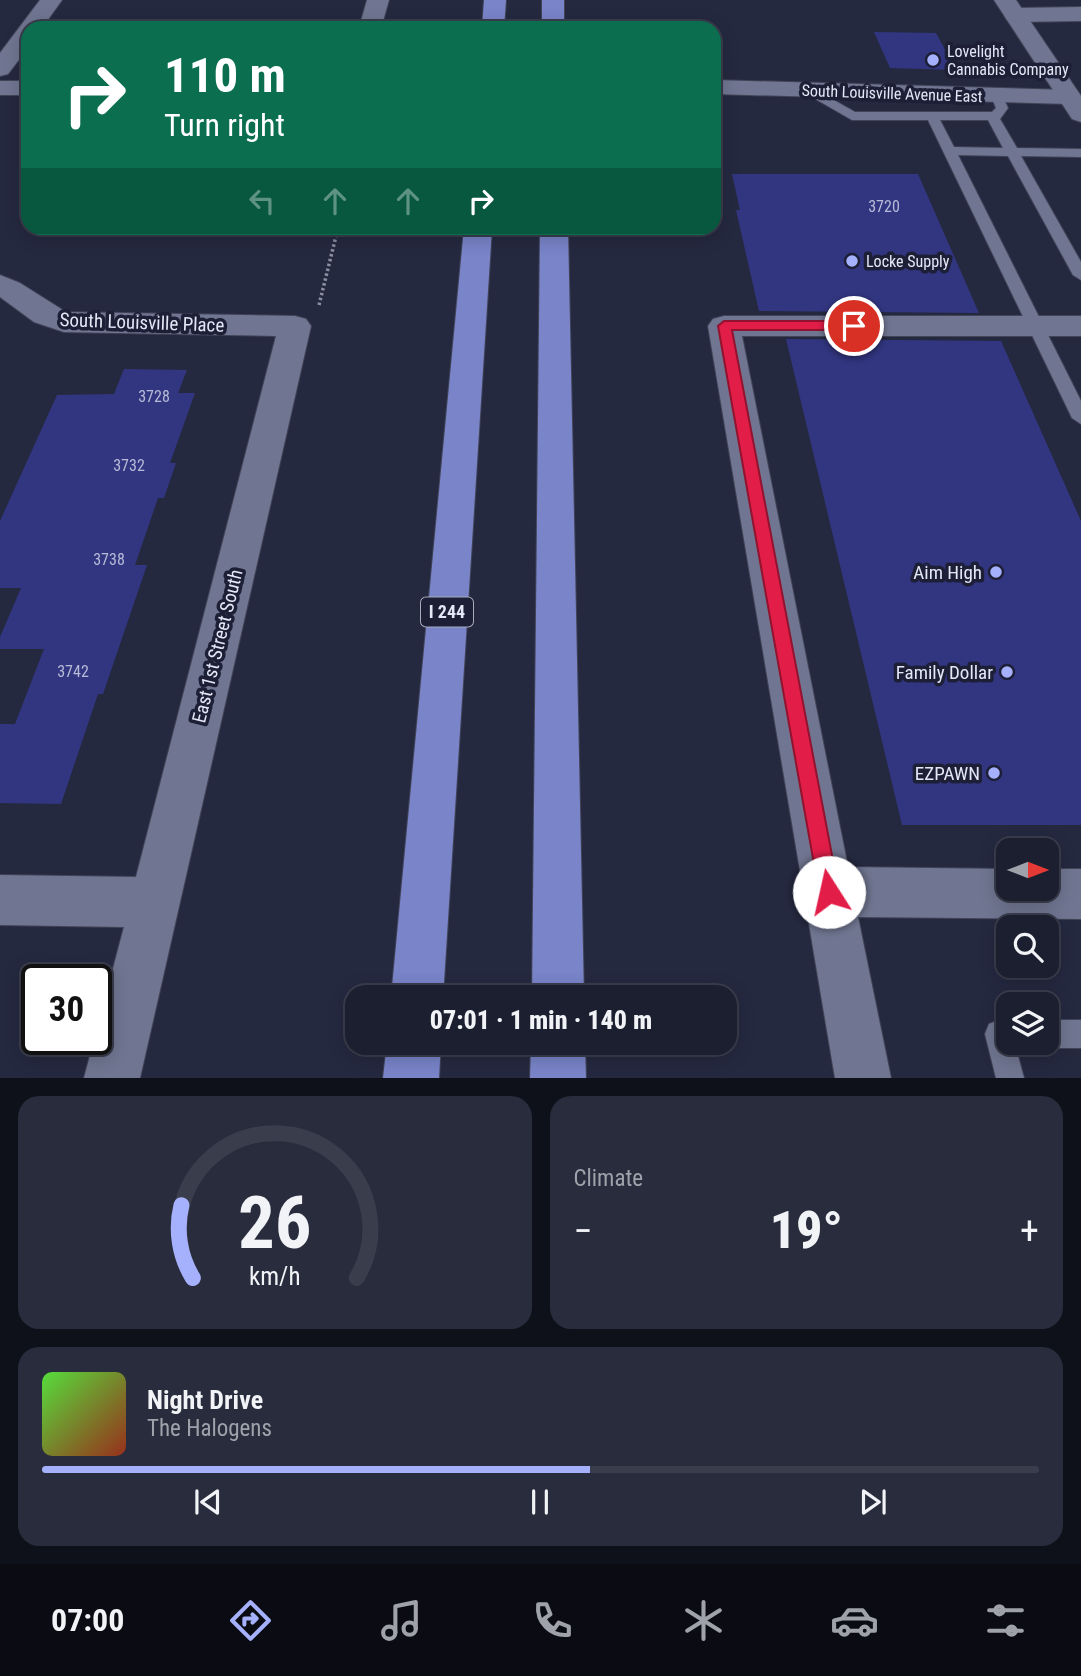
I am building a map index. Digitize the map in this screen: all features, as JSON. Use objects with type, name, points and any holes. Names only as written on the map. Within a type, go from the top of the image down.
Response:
[{"type":"highway","points":[[494,21],[495,0]]},
{"type":"highway","points":[[553,0],[553,21]]},
{"type":"highway","name":"I 244","points":[[418,985],[477,235]]},
{"type":"highway","points":[[554,235],[558,985]]},
{"type":"highway","points":[[411,1077],[413,1055]]},
{"type":"highway","points":[[558,1055],[558,1077]]},
{"type":"street","points":[[36,21],[51,0]]},
{"type":"street","points":[[372,21],[378,0]]},
{"type":"street","points":[[1010,8],[1081,14]]},
{"type":"street","points":[[1010,8],[1075,106]]},
{"type":"street","points":[[0,69],[21,41]]},
{"type":"street","name":"South Louisville Avenue East","points":[[721,87],[809,90],[994,106],[1075,106]]},
{"type":"street","points":[[0,88],[21,88]]},
{"type":"street","name":"South Louisville Place","points":[[0,285],[19,295],[46,317],[64,322],[295,326]]},
{"type":"street","name":"East 1st Street South","points":[[112,1077],[295,326]]},
{"type":"street","points":[[863,1077],[724,326],[1081,326]]},
{"type":"street","points":[[829,892],[1081,894]]},
{"type":"street","points":[[0,900],[155,902]]},
{"type":"lane","points":[[809,90],[852,116],[932,116],[994,106],[1012,152],[1081,275]]},
{"type":"lane","points":[[932,116],[1081,418]]},
{"type":"lane","points":[[949,152],[1081,153]]},
{"type":"lane","points":[[1059,1034],[1081,1034]]},
{"type":"lane","points":[[1004,1055],[1010,1077]]},
{"type":"path","points":[[295,326],[317,314],[336,235]]},
{"type":"building","points":[[874,32],[936,33],[956,70],[890,68]]},
{"type":"building","name":"Locke Supply","points":[[732,174],[918,174],[979,313],[759,311],[736,210],[740,210]]},
{"type":"building","points":[[786,339],[1001,341],[1081,521],[1081,825],[902,825]]},
{"type":"building","points":[[124,369],[187,370],[178,393],[195,393],[170,463],[176,463],[164,498],[158,498],[135,565],[147,565],[103,694],[98,694],[61,804],[0,803],[0,724],[15,724],[44,649],[0,649],[0,637],[21,588],[0,588],[0,521],[57,395],[114,394]]},
{"type":"place","name":"Lovelight Cannabis Company","points":[[933,60]]},
{"type":"place","name":"Locke Supply","points":[[852,261]]},
{"type":"place","name":"Aim High","points":[[996,572]]},
{"type":"place","name":"Family Dollar","points":[[1007,672]]},
{"type":"place","name":"EZPAWN","points":[[994,773]]},
{"type":"route","points":[[829,892],[724,326],[854,326]]}]
